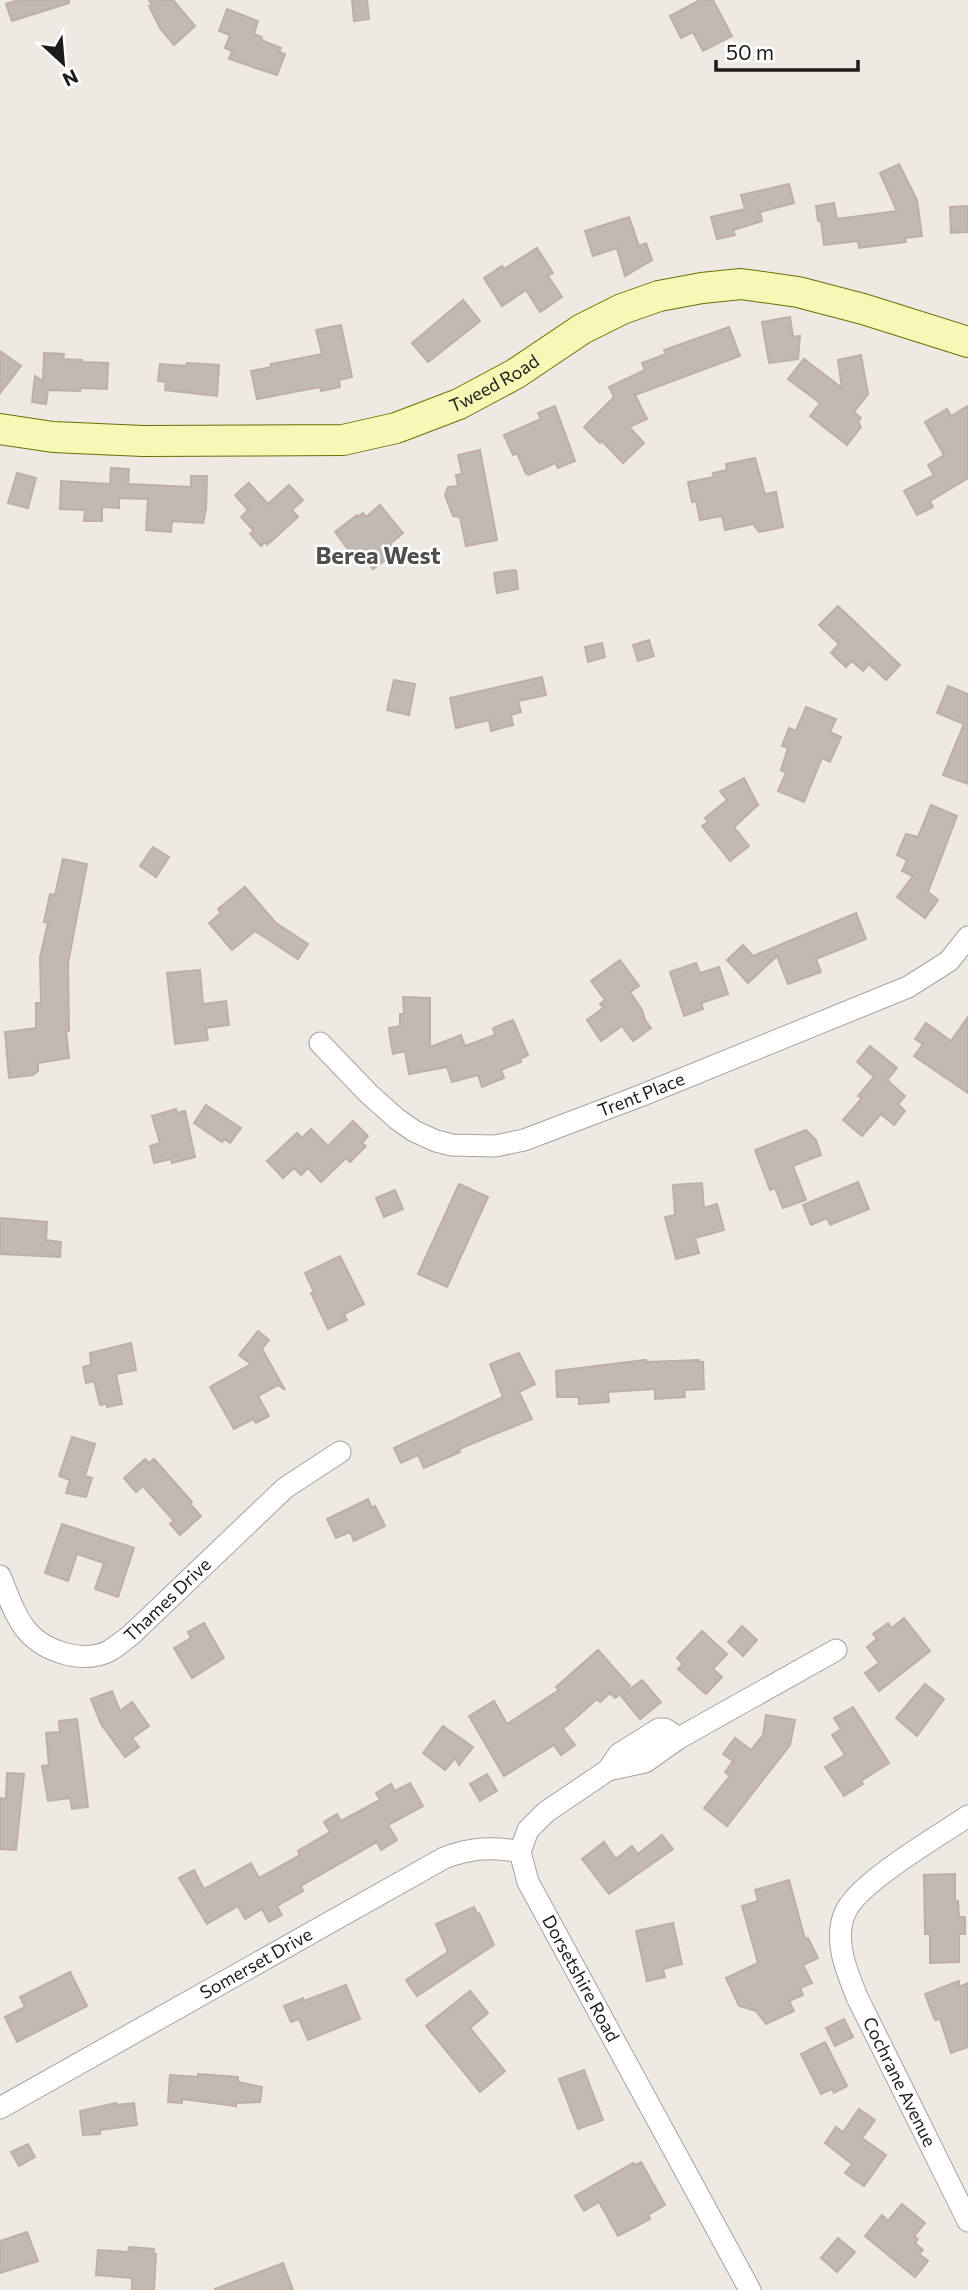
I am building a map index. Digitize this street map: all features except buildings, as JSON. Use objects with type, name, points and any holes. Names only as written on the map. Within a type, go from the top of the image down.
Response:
[{"type":"street","name":"Tweed Road","points":[[0,429],[53,437],[143,441],[343,440],[396,428],[459,404],[515,374],[582,329],[622,309],[659,296],[715,286],[741,284],[798,292],[968,342]]},
{"type":"street","name":"Trent Place","points":[[320,1043],[369,1094],[414,1131],[452,1145],[495,1146],[524,1140],[640,1096],[908,987],[949,961],[968,937]]},
{"type":"street","name":"Thames Drive","points":[[0,1576],[16,1615],[29,1633],[45,1646],[68,1654],[91,1656],[108,1651],[131,1635],[285,1488],[340,1452]]},
{"type":"street","points":[[520,1852],[528,1830],[546,1812],[608,1770],[619,1754],[659,1729],[665,1729],[679,1738],[836,1650]]},
{"type":"street","name":"Cochrane Avenue","points":[[968,1816],[863,1888],[844,1913],[841,1940],[848,1974],[857,1997],[968,2221]]},
{"type":"street","name":"Somerset Drive","points":[[0,2108],[444,1858],[481,1848],[500,1847],[520,1852]]},
{"type":"street","name":"Dorsetshire Road","points":[[520,1852],[528,1882],[750,2290]]},
{"type":"district","name":"Berea West","points":[[378,556]]}]
